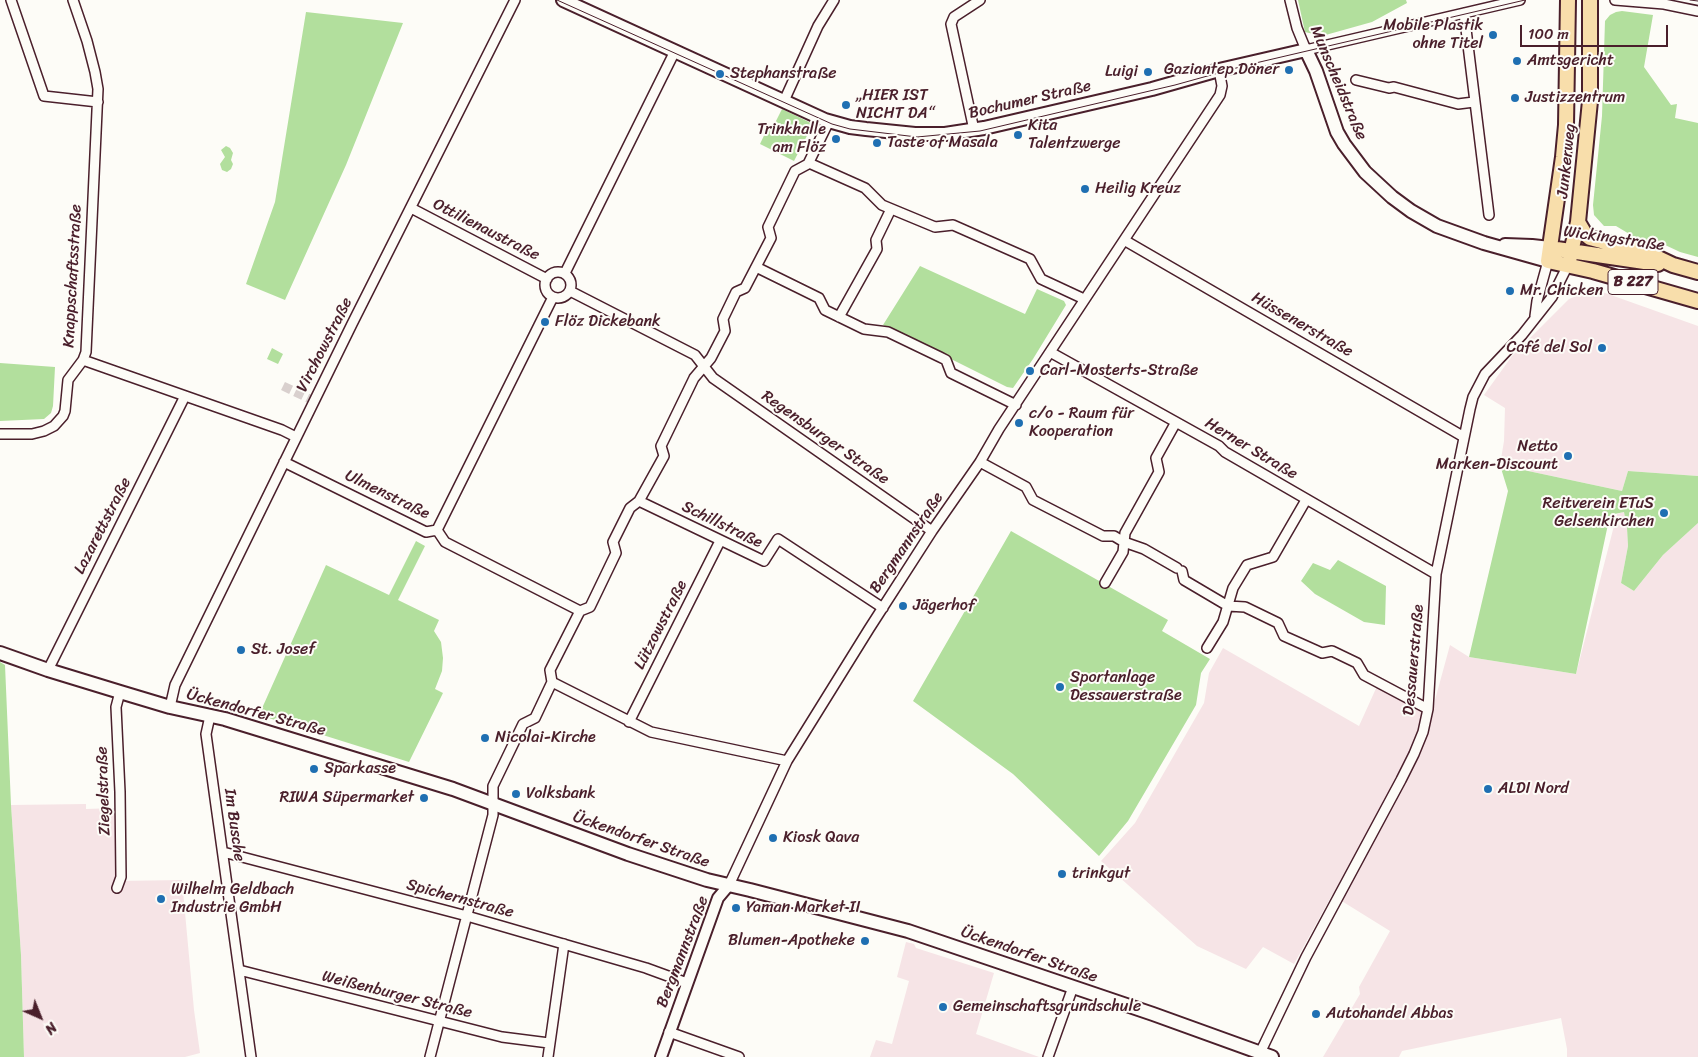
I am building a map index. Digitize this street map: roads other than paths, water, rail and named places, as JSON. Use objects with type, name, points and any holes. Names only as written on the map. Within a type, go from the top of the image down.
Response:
[{"type":"main road","name":"Bochumer Straße","points":[[563,0],[829,121],[866,130],[915,134],[945,134],[974,130],[1152,89],[1219,70],[1306,50]]},
{"type":"main road","name":"Junkerweg","points":[[1549,254],[1566,125],[1568,0]]},
{"type":"main road","name":"Junkerweg","points":[[1570,258],[1578,222],[1590,101],[1590,0]]},
{"type":"main road","name":"Munscheidstraße","points":[[1306,50],[1316,71],[1337,132],[1353,158],[1365,172],[1405,207],[1437,226],[1495,246],[1516,245],[1549,254]]},
{"type":"main road","name":"Wickingstraße","points":[[1578,222],[1585,234],[1590,238],[1648,254],[1673,265],[1698,272]]},
{"type":"main road","name":"Wickingstraße","points":[[1549,254],[1570,258],[1673,265]]},
{"type":"main road","name":"Wickingstraße","points":[[1570,258],[1698,300]]},
{"type":"main road","name":"Ückendorfer Straße","points":[[0,653],[120,692],[170,707],[295,739],[453,789],[628,854],[707,880],[908,931],[1203,1031],[1272,1057]]},
{"type":"street","points":[[11,0],[44,96],[98,102]]},
{"type":"street","name":"Knappschaftsstraße","points":[[73,0],[96,72],[98,89],[86,352],[83,360],[282,430],[296,437]]},
{"type":"street","name":"Virchowstraße","points":[[170,707],[175,685],[296,437],[515,0]]},
{"type":"street","points":[[784,101],[818,26],[834,0]]},
{"type":"street","points":[[974,130],[950,24],[954,17],[980,0]]},
{"type":"street","name":"Munscheidstraße","points":[[1290,0],[1297,28],[1306,50]]},
{"type":"street","name":"Bochumer Straße","points":[[1306,50],[1520,0]]},
{"type":"street","points":[[1614,0],[1664,4],[1698,10]]},
{"type":"street","points":[[1464,13],[1489,215]]},
{"type":"street","points":[[564,273],[675,51]]},
{"type":"street","name":"Bergmannstraße","points":[[661,1057],[668,1032],[718,898],[729,885],[788,761],[932,531],[980,462],[999,429],[1220,95],[1222,86],[1219,70]]},
{"type":"street","points":[[1356,80],[1389,88],[1394,87],[1458,104],[1474,102]]},
{"type":"street","points":[[430,1057],[493,815],[493,786],[523,724],[535,718],[552,682],[550,670],[580,611],[590,608],[616,553],[613,542],[630,508],[639,501],[664,456],[661,446],[694,378],[711,358],[725,331],[723,319],[736,292],[745,288],[771,238],[768,228],[795,171],[808,162],[829,121]]},
{"type":"street","points":[[808,162],[865,188],[882,205],[891,209],[935,227],[953,225],[1030,259],[1042,279],[1084,300]]},
{"type":"street","name":"Ottilienaustraße","points":[[411,208],[547,279]]},
{"type":"street","points":[[839,317],[877,249],[876,240],[891,209]]},
{"type":"street","name":"Hüssenerstraße","points":[[1124,240],[1464,437]]},
{"type":"street","name":"Dessauerstraße","points":[[1535,316],[1549,254]]},
{"type":"street","name":"Dessauerstraße","points":[[1260,1053],[1306,957],[1414,754],[1423,732],[1428,709],[1436,574],[1470,409],[1479,384],[1493,365],[1522,335],[1552,296],[1570,258]]},
{"type":"street","points":[[756,267],[819,298],[824,310],[864,329],[888,332],[946,360],[951,373],[1016,405]]},
{"type":"street","points":[[556,272],[564,273],[572,283],[570,291],[565,297],[553,297],[547,291],[545,283],[549,276],[556,272]]},
{"type":"street","points":[[570,291],[694,355],[705,366]]},
{"type":"street","points":[[437,530],[553,297]]},
{"type":"street","name":"Herner Straße","points":[[1050,352],[1219,446],[1225,452],[1306,500],[1436,574]]},
{"type":"street","points":[[1,433],[32,434],[54,426],[65,411],[68,380],[83,360]]},
{"type":"street","name":"Regensburger Straße","points":[[705,366],[713,378],[932,531]]},
{"type":"street","name":"Lazarettstraße","points":[[48,670],[186,396]]},
{"type":"street","points":[[1105,583],[1123,552],[1125,533],[1158,472],[1156,458],[1176,422]]},
{"type":"street","name":"Ulmenstraße","points":[[284,462],[426,532],[437,530],[445,542],[580,611]]},
{"type":"street","points":[[980,462],[1026,487],[1033,500],[1103,536],[1114,536],[1124,542],[1144,549],[1179,570],[1184,580],[1228,606],[1244,607],[1278,623],[1284,636],[1322,653],[1332,651],[1349,659],[1357,664],[1364,676],[1428,709]]},
{"type":"street","points":[[1207,648],[1222,622],[1234,588],[1247,565],[1273,558],[1306,500]]},
{"type":"street","name":"Schillstraße","points":[[639,501],[764,561],[778,539],[883,608]]},
{"type":"street","name":"Lützowstraße","points":[[629,722],[720,541]]},
{"type":"street","points":[[552,682],[651,732],[788,761]]},
{"type":"street","name":"Ziegelstraße","points":[[117,888],[121,877],[116,707],[120,692]]},
{"type":"street","name":"Im Busche","points":[[210,716],[206,734],[251,1057]]},
{"type":"street","name":"Spichernstraße","points":[[223,852],[467,916],[646,968],[687,983]]},
{"type":"street","points":[[548,1057],[564,944]]},
{"type":"street","name":"Weißenburger Straße","points":[[239,970],[502,1038],[549,1043]]},
{"type":"street","points":[[1048,1057],[1073,987]]},
{"type":"street","points":[[668,1032],[739,1057]]},
{"type":"tunnel","points":[[283,386],[314,401]]},
{"type":"tram line","points":[[557,0],[832,124],[850,129],[917,137],[980,131],[1175,85],[1247,65],[1525,0]]},
{"type":"tram line","points":[[1690,0],[1698,1]]},
{"type":"place","name":"Mobile Plastik ohne Titel","points":[[1493,35]]},
{"type":"place","name":"Amtsgericht","points":[[1517,61]]},
{"type":"place","name":"Gaziantep Döner","points":[[1289,70]]},
{"type":"place","name":"Luigi","points":[[1148,72]]},
{"type":"place","name":"Stephanstraße","points":[[720,74]]},
{"type":"place","name":"Justizzentrum","points":[[1515,98]]},
{"type":"place","name":"„HIER IST NICHT DA“","points":[[846,105]]},
{"type":"place","name":"Kita Talentzwerge","points":[[1018,135]]},
{"type":"place","name":"Trinkhalle am Flöz","points":[[836,139]]},
{"type":"place","name":"Taste of Masala","points":[[877,143]]},
{"type":"place","name":"Heilig Kreuz","points":[[1085,189]]},
{"type":"place","name":"Mr. Chicken","points":[[1510,291]]},
{"type":"place","name":"Flöz Dickebank","points":[[545,322]]},
{"type":"place","name":"Café del Sol","points":[[1602,348]]},
{"type":"place","name":"Carl-Mosterts-Straße","points":[[1030,371]]},
{"type":"place","name":"c/o - Raum für Kooperation","points":[[1019,423]]},
{"type":"place","name":"Netto Marken-Discount","points":[[1568,456]]},
{"type":"place","name":"Reitverein ETuS Gelsenkirchen","points":[[1664,513]]},
{"type":"place","name":"Jägerhof","points":[[903,606]]},
{"type":"place","name":"St. Josef","points":[[241,650]]},
{"type":"place","name":"Sportanlage Dessauerstraße","points":[[1060,687]]},
{"type":"place","name":"Nicolai-Kirche","points":[[485,738]]},
{"type":"place","name":"Sparkasse","points":[[314,769]]},
{"type":"place","name":"ALDI Nord","points":[[1488,789]]},
{"type":"place","name":"Volksbank","points":[[516,794]]},
{"type":"place","name":"RIWA Süpermarket","points":[[424,798]]},
{"type":"place","name":"Kiosk Qava","points":[[773,838]]},
{"type":"place","name":"trinkgut","points":[[1062,874]]},
{"type":"place","name":"Wilhelm Geldbach Industrie GmbH","points":[[161,899]]},
{"type":"place","name":"Yaman Market II","points":[[736,908]]},
{"type":"place","name":"Blumen-Apotheke","points":[[865,941]]},
{"type":"place","name":"Gemeinschaftsgrundschule","points":[[943,1007]]},
{"type":"place","name":"Autohandel Abbas","points":[[1316,1014]]}]
